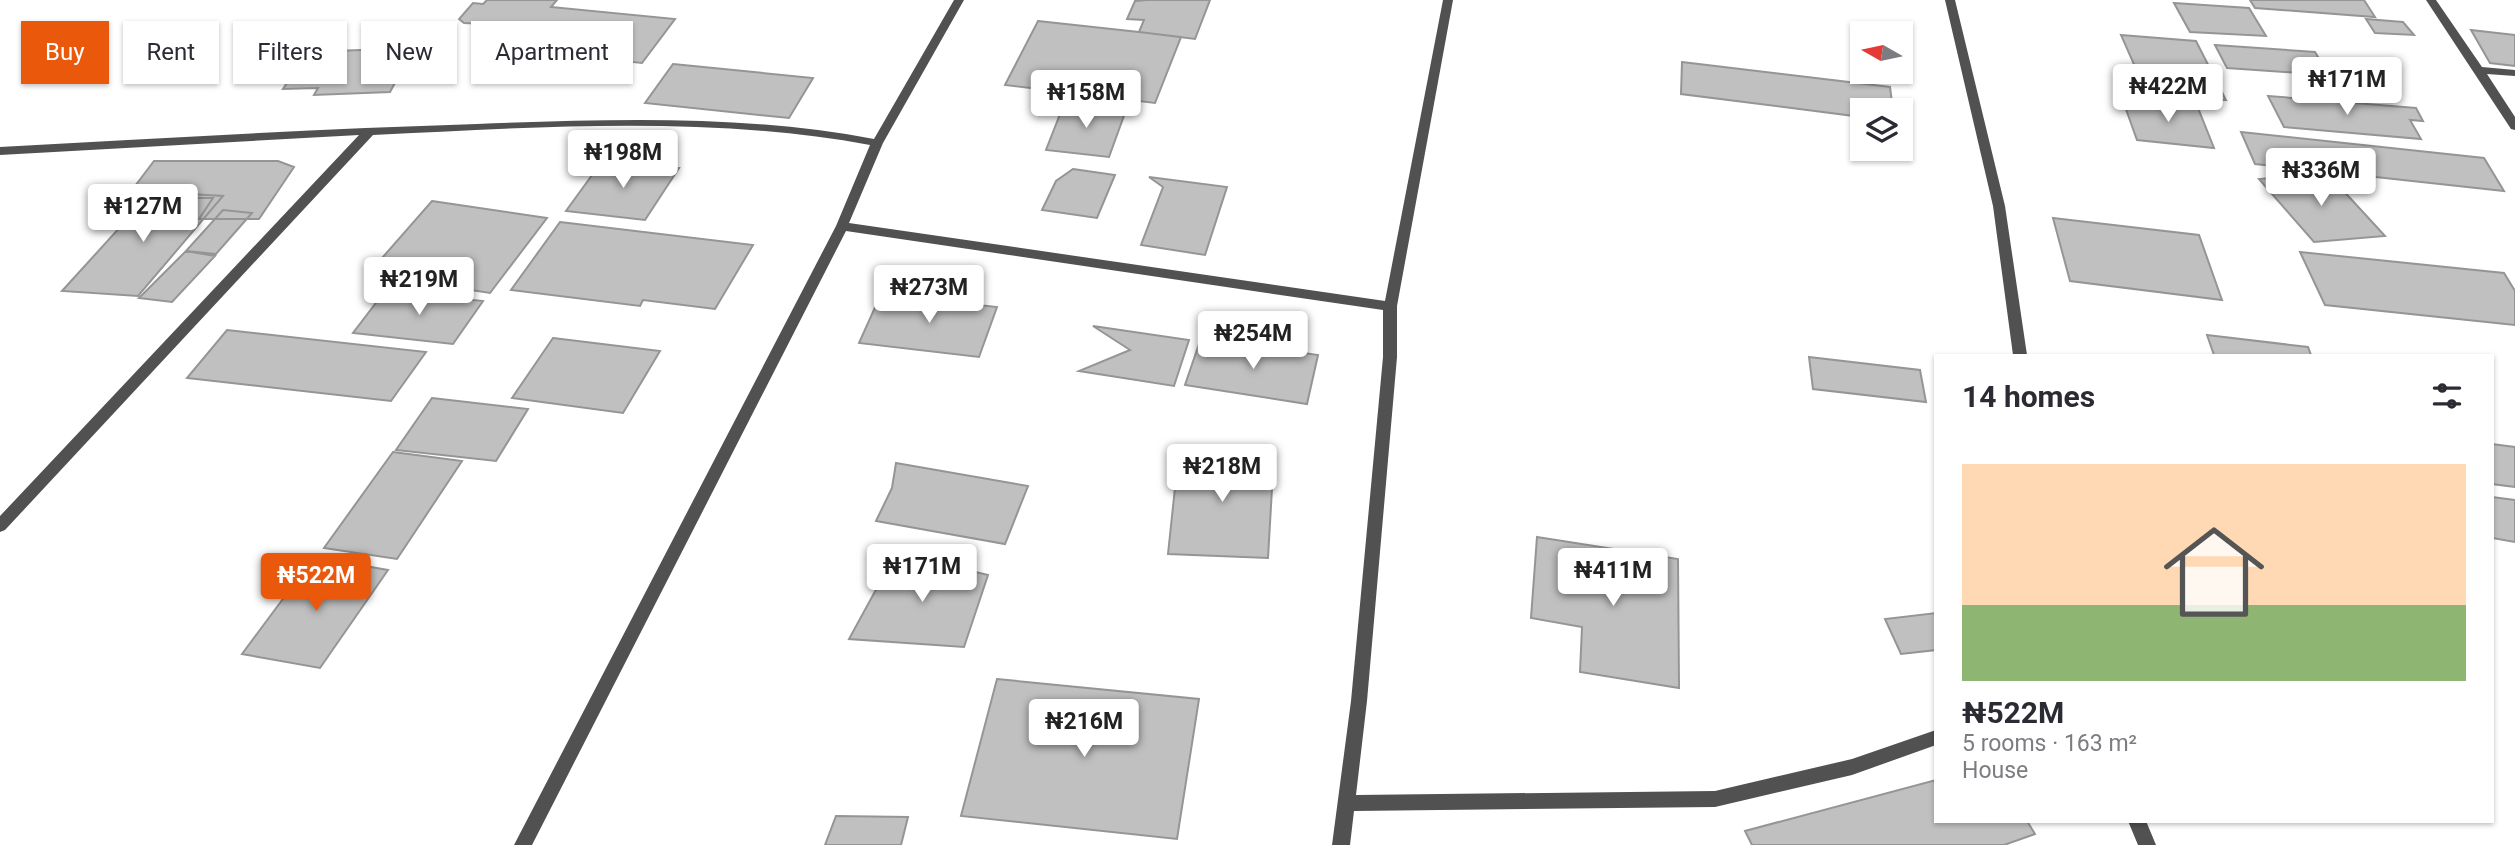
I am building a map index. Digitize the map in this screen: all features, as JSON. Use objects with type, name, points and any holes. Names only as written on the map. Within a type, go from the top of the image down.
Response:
[{"type":"street","points":[[523,845],[842,226],[877,143],[959,0]]},
{"type":"street","points":[[1340,845],[1359,701],[1387,385],[1390,306],[1448,0]]},
{"type":"street","points":[[1950,0],[1999,206],[2020,354]]},
{"type":"street","points":[[2431,0],[2515,126]]},
{"type":"street","points":[[2479,70],[2515,73]]},
{"type":"street","points":[[0,150],[370,130],[604,124],[726,125],[832,133],[877,143]]},
{"type":"street","points":[[0,526],[370,130]]},
{"type":"street","points":[[842,226],[1390,306]]},
{"type":"street","points":[[1346,803],[1715,799],[1852,767],[1934,738]]},
{"type":"street","points":[[2138,823],[2147,845]]},
{"type":"building","points":[[487,0],[557,0],[551,7],[675,19],[642,63],[633,62],[633,21],[471,21],[471,23],[459,19],[473,3],[483,4]]},
{"type":"building","points":[[1210,0],[1195,39],[1139,32],[1144,20],[1127,19],[1135,1]]},
{"type":"building","points":[[2250,0],[2364,0],[2375,17],[2255,8]]},
{"type":"building","points":[[2174,3],[2249,8],[2266,36],[2190,32]]},
{"type":"building","points":[[2366,19],[2403,22],[2414,35],[2375,33]]},
{"type":"building","points":[[1038,21],[1181,37],[1155,103],[1005,85]]},
{"type":"building","points":[[2471,30],[2515,35],[2515,66],[2490,63]]},
{"type":"building","points":[[2121,35],[2196,41],[2226,100],[2147,94]]},
{"type":"building","points":[[2215,45],[2315,52],[2329,75],[2227,68]]},
{"type":"building","points":[[361,50],[361,84],[394,84],[390,92],[314,95],[318,88],[283,89],[286,84],[347,84],[347,51]]},
{"type":"building","points":[[1682,62],[1890,87],[1891,98],[1850,98],[1850,115],[1681,94]]},
{"type":"building","points":[[673,64],[813,78],[789,118],[645,103]]},
{"type":"building","points":[[2268,96],[2416,108],[2423,121],[2410,120],[2421,139],[2284,127]]},
{"type":"building","points":[[2123,101],[2198,108],[2214,148],[2137,140]]},
{"type":"building","points":[[1064,104],[1126,110],[1109,157],[1046,150]]},
{"type":"building","points":[[2241,132],[2484,158],[2504,191],[2255,164]]},
{"type":"building","points":[[603,160],[679,168],[645,220],[566,211]]},
{"type":"building","points":[[154,161],[278,161],[294,167],[259,219],[199,219],[213,198],[126,198]]},
{"type":"building","points":[[1073,169],[1115,175],[1097,218],[1042,210],[1056,181]]},
{"type":"building","points":[[2327,173],[2385,236],[2314,242],[2259,179]]},
{"type":"building","points":[[1149,177],[1227,187],[1205,255],[1141,245],[1163,187]]},
{"type":"building","points":[[152,192],[223,196],[138,296],[62,291]]},
{"type":"building","points":[[432,201],[547,218],[490,293],[368,274]]},
{"type":"building","points":[[223,210],[252,213],[216,254],[186,251]]},
{"type":"building","points":[[2053,218],[2199,235],[2222,300],[2070,281]]},
{"type":"building","points":[[560,222],[753,245],[715,309],[643,300],[640,306],[511,290]]},
{"type":"building","points":[[186,251],[215,256],[172,302],[139,298]]},
{"type":"building","points":[[2300,252],[2504,273],[2515,291],[2515,325],[2325,305]]},
{"type":"building","points":[[385,291],[483,301],[453,344],[353,333]]},
{"type":"building","points":[[881,294],[997,307],[979,357],[859,343]]},
{"type":"building","points":[[1093,326],[1189,340],[1174,386],[1079,371],[1130,350]]},
{"type":"building","points":[[227,330],[426,352],[391,401],[187,378]]},
{"type":"building","points":[[2207,335],[2308,347],[2311,354],[2214,354]]},
{"type":"building","points":[[553,338],[660,351],[623,413],[512,398]]},
{"type":"building","points":[[1201,338],[1318,355],[1307,404],[1185,385]]},
{"type":"building","points":[[1809,357],[1920,370],[1926,402],[1813,389]]},
{"type":"building","points":[[432,398],[528,409],[496,461],[396,450]]},
{"type":"building","points":[[2494,444],[2515,447],[2515,487],[2494,484]]},
{"type":"building","points":[[1179,450],[1274,454],[1268,558],[1168,554]]},
{"type":"building","points":[[393,452],[462,461],[397,559],[324,548]]},
{"type":"building","points":[[896,463],[1028,486],[1005,544],[876,521],[892,488]]},
{"type":"building","points":[[2494,497],[2515,500],[2515,542],[2494,538]]},
{"type":"building","points":[[1537,537],[1678,559],[1679,688],[1580,672],[1582,627],[1531,618]]},
{"type":"building","points":[[896,553],[988,575],[964,647],[849,639]]},
{"type":"building","points":[[314,557],[388,570],[320,668],[242,654]]},
{"type":"building","points":[[1934,613],[1934,650],[1901,654],[1885,619]]},
{"type":"building","points":[[997,679],[1199,699],[1177,839],[961,816]]},
{"type":"building","points":[[1934,781],[1934,823],[2028,823],[2035,834],[2004,845],[1752,845],[1745,831]]},
{"type":"building","points":[[836,816],[908,817],[901,845],[825,845]]}]
